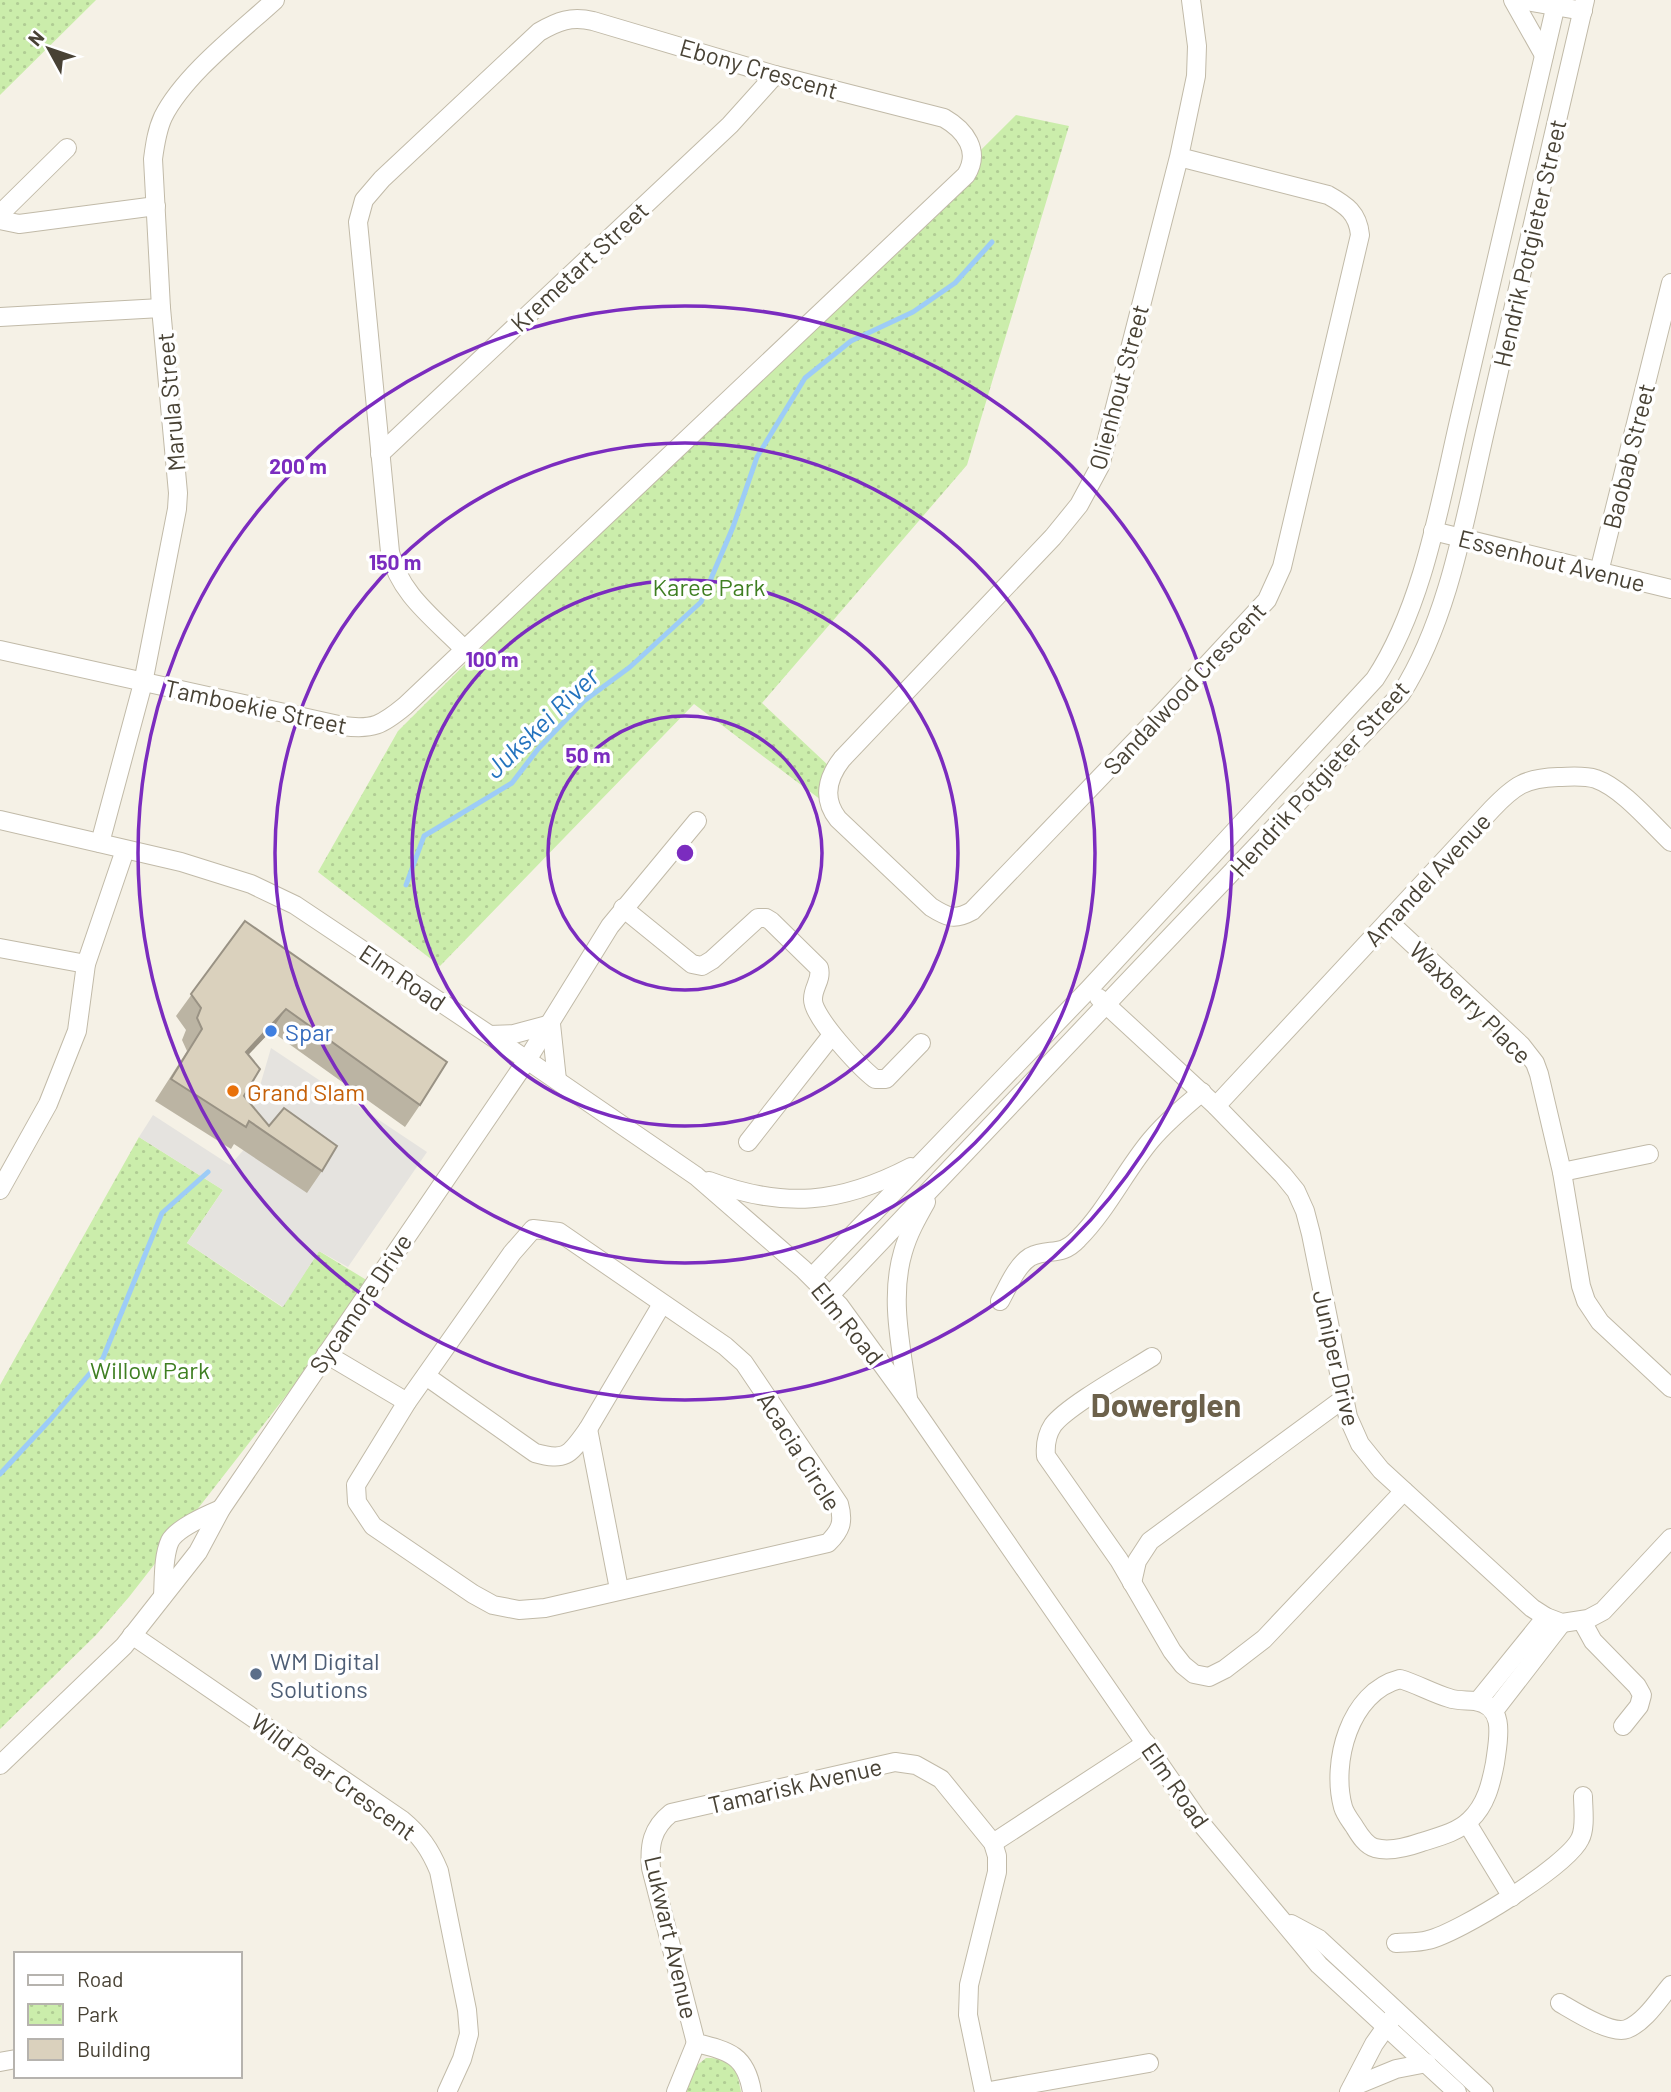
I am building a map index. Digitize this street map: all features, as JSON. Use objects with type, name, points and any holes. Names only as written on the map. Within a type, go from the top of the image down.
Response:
[{"type":"street","name":"Marula Street","points":[[100,843],[144,683],[175,528],[177,501],[161,308],[153,159],[156,138],[163,117],[190,80],[275,0]]},
{"type":"street","name":"Olienhout Street","points":[[831,806],[827,785],[836,767],[1052,537],[1079,505],[1091,484],[1107,440],[1147,274],[1179,157],[1197,64],[1191,0]]},
{"type":"street","points":[[1513,0],[1544,55]]},
{"type":"street","points":[[1520,0],[1584,5]]},
{"type":"street","name":"Hendrik Potgieter Street","points":[[812,1277],[1089,989],[1376,679],[1391,654],[1406,623],[1433,531],[1556,3]]},
{"type":"street","name":"Hendrik Potgieter Street","points":[[830,1295],[1401,694],[1417,668],[1432,636],[1460,537],[1584,5]]},
{"type":"street","name":"Ebony Crescent","points":[[567,19],[593,21],[775,75],[944,118],[958,127],[971,144],[970,169],[909,230],[464,649],[409,594],[394,569],[358,222],[364,200],[382,179],[539,32],[567,19]]},
{"type":"street","name":"Kremetart Street","points":[[380,454],[730,125],[775,75]]},
{"type":"street","points":[[0,214],[67,148]]},
{"type":"street","name":"Sandalwood Crescent","points":[[831,806],[838,819],[931,907],[948,918],[963,916],[972,911],[1157,719],[1274,588],[1283,568],[1294,524],[1360,235],[1359,222],[1350,208],[1328,195],[1179,157]]},
{"type":"street","points":[[0,220],[19,225],[156,206]]},
{"type":"street","name":"Baobab Street","points":[[1599,572],[1670,295]]},
{"type":"street","points":[[0,317],[161,308]]},
{"type":"street","name":"Essenhout Avenue","points":[[1433,531],[1671,589]]},
{"type":"street","name":"Tamboekie Street","points":[[0,650],[343,726],[365,728],[384,723],[464,649]]},
{"type":"street","name":"Amandel Avenue","points":[[1216,1106],[1507,793],[1530,780],[1579,776],[1597,780],[1624,797],[1671,842]]},
{"type":"street","name":"Elm Road","points":[[0,820],[181,862],[251,884],[295,905],[696,1175],[830,1295],[908,1401],[1199,1821],[1282,1919],[1319,1939],[1391,2019],[1484,2092]]},
{"type":"street","name":"Sycamore Drive","points":[[0,1765],[132,1635],[198,1552],[221,1509],[551,1024],[623,908],[697,821]]},
{"type":"street","points":[[0,1190],[48,1104],[77,1031],[86,964],[125,850]]},
{"type":"street","points":[[623,908],[692,964],[702,966],[712,960],[748,925],[758,918],[766,918],[819,968],[814,1005],[832,1035],[872,1077],[882,1081],[921,1043]]},
{"type":"street","name":"Waxberry Place","points":[[1388,921],[1521,1045],[1535,1063],[1562,1172],[1577,1265],[1586,1301],[1600,1322],[1671,1388]]},
{"type":"street","points":[[0,948],[86,964]]},
{"type":"street","name":"Juniper Drive","points":[[1089,989],[1216,1106],[1283,1175],[1301,1201],[1311,1234],[1343,1399],[1354,1435],[1360,1444],[1381,1470],[1532,1608],[1554,1620]]},
{"type":"street","points":[[490,1035],[514,1034],[551,1024],[557,1080]]},
{"type":"street","points":[[748,1142],[832,1035]]},
{"type":"street","points":[[1000,1301],[1021,1264],[1038,1254],[1064,1251],[1081,1236],[1150,1141],[1163,1126],[1202,1093]]},
{"type":"street","points":[[1562,1172],[1649,1153]]},
{"type":"street","points":[[696,1175],[730,1189],[787,1199],[810,1199],[839,1196],[892,1177],[921,1162]]},
{"type":"street","points":[[908,1401],[897,1318],[897,1277],[902,1252],[912,1228],[947,1170]]},
{"type":"street","name":"Acacia Circle","points":[[533,1229],[559,1232],[725,1346],[744,1363],[839,1504],[842,1516],[840,1531],[828,1542],[545,1608],[519,1610],[493,1605],[373,1526],[357,1502],[356,1485],[426,1376],[512,1253],[533,1229]]},
{"type":"street","points":[[426,1376],[535,1453],[553,1458],[564,1456],[588,1430],[662,1304]]},
{"type":"street","points":[[326,1354],[407,1402]]},
{"type":"street","points":[[1152,1357],[1068,1411],[1054,1424],[1045,1446],[1046,1456],[1105,1541],[1183,1665],[1194,1674],[1209,1677],[1225,1669],[1264,1639],[1404,1491]]},
{"type":"street","points":[[1132,1583],[1138,1561],[1150,1541],[1343,1399]]},
{"type":"street","points":[[588,1430],[619,1590]]},
{"type":"street","points":[[163,1596],[170,1541],[175,1534],[203,1516],[221,1509]]},
{"type":"street","points":[[1486,1706],[1554,1620],[1582,1621],[1603,1611],[1671,1538]]},
{"type":"street","points":[[1105,1541],[1127,1546],[1150,1541]]},
{"type":"street","points":[[1582,1621],[1593,1641],[1637,1686],[1642,1695],[1639,1706],[1623,1726]]},
{"type":"street","name":"Wild Pear Crescent","points":[[132,1635],[402,1820],[421,1837],[439,1871],[467,2010],[468,2034],[462,2059],[447,2092]]},
{"type":"street","points":[[1400,1679],[1451,1699],[1486,1706],[1500,1732],[1491,1783],[1480,1810],[1468,1823],[1443,1836],[1411,1846],[1374,1848],[1362,1840],[1343,1810],[1340,1785],[1342,1748],[1358,1712],[1371,1695],[1388,1682],[1400,1679]]},
{"type":"street","points":[[1146,1743],[993,1843],[997,1856],[997,1872],[969,1984],[968,2015],[984,2092],[1149,2063]]},
{"type":"street","name":"Tamarisk Avenue","points":[[655,1831],[671,1813],[895,1762],[906,1762],[929,1770],[941,1779],[993,1843]]},
{"type":"street","points":[[1396,1943],[1430,1940],[1512,1896],[1569,1855],[1582,1837],[1583,1796]]},
{"type":"street","points":[[1468,1823],[1512,1896]]},
{"type":"street","name":"Lukwart Avenue","points":[[655,1831],[650,1853],[651,1868],[696,2043],[676,2092]]},
{"type":"street","points":[[1560,2003],[1611,2028],[1625,2030],[1642,2019],[1671,1985]]},
{"type":"street","points":[[1350,2089],[1391,2019],[1427,2063],[1457,2092]]},
{"type":"street","name":"Lukwart Avenue","points":[[696,2043],[726,2052],[740,2060],[746,2068],[752,2092]]},
{"type":"street","points":[[1350,2089],[1396,2069],[1427,2063]]},
{"type":"green space","points":[[0,0],[96,0],[0,95]]},
{"type":"green space","name":"Karee Park","points":[[1016,115],[1069,126],[967,465],[762,703],[831,768],[829,806],[694,704],[440,966],[318,872],[398,731]]},
{"type":"green space","name":"Willow Park","points":[[139,1137],[223,1190],[187,1243],[282,1307],[319,1251],[373,1284],[129,1597],[96,1635],[0,1729],[0,1385]]},
{"type":"green space","points":[[706,2058],[728,2062],[735,2070],[741,2092],[686,2092],[695,2067]]},
{"type":"shaded area","points":[[271,1048],[427,1152],[348,1267],[319,1251],[283,1307],[187,1243],[223,1190],[139,1137],[153,1115],[230,1165],[267,1124],[252,1113]]},
{"type":"building","points":[[245,921],[447,1062],[420,1105],[286,1009],[246,1052],[260,1069],[244,1096],[269,1126],[284,1108],[337,1146],[322,1171],[249,1121],[246,1127],[171,1079],[202,1029],[197,1018],[201,1008],[191,994]]},
{"type":"waterway","name":"Jukskei River","points":[[406,885],[424,836],[512,783],[538,749],[584,701],[630,667],[701,602],[733,527],[757,457],[805,378],[851,341],[913,312],[955,283],[992,242]]},
{"type":"waterway","name":"Jukskei River","points":[[0,1474],[103,1358],[162,1213],[208,1172]]},
{"type":"place","name":"Spar","points":[[271,1031]]},
{"type":"place","name":"Grand Slam","points":[[233,1091]]},
{"type":"place","name":"WM Digital Solutions","points":[[256,1674]]},
{"type":"district","name":"Dowerglen","points":[[1166,1404]]}]
